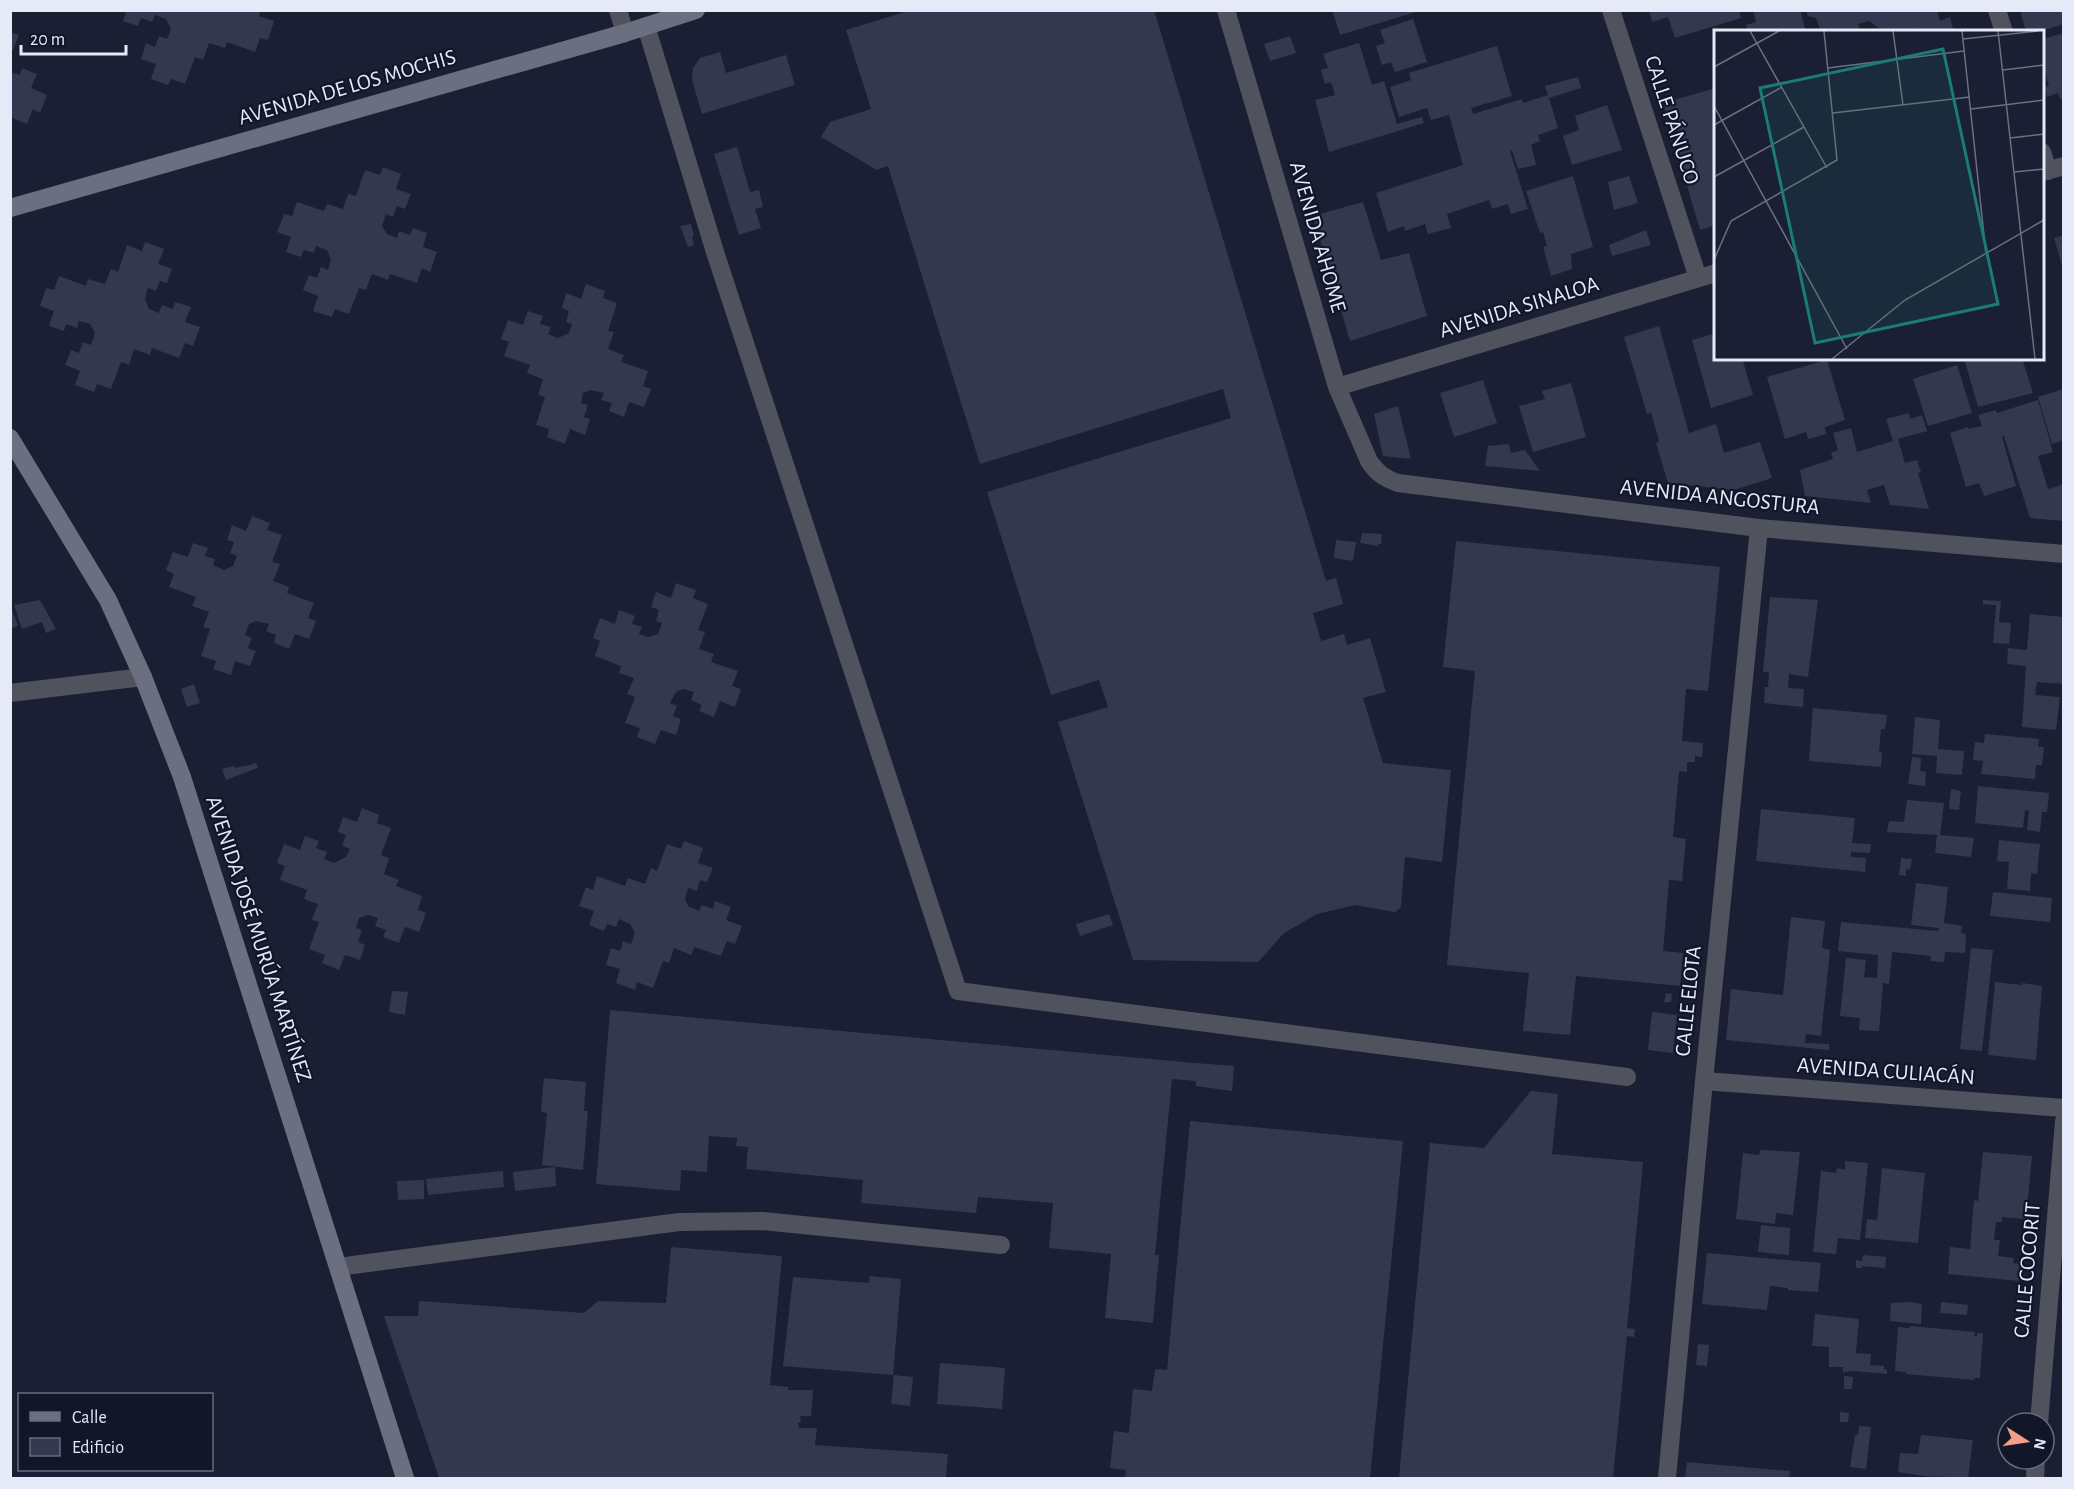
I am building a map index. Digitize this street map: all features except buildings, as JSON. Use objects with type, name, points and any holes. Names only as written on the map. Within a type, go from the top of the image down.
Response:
[{"type":"main road","name":"AVENIDA DE LOS MOCHIS","points":[[10,208],[625,33],[696,10]]},
{"type":"main road","name":"AVENIDA JOSÉ MURÚA MARTÍNEZ","points":[[10,438],[108,600],[182,777],[405,1479]]},
{"type":"street","points":[[618,10],[625,33]]},
{"type":"street","name":"AVENIDA AHOME","points":[[1226,10],[1337,387],[1369,461],[1376,471]]},
{"type":"street","name":"CALLE PÁNUCO","points":[[1611,10],[1707,276]]},
{"type":"street","points":[[1997,10],[2003,30]]},
{"type":"street","points":[[646,26],[715,252],[958,991],[1627,1077]]},
{"type":"street","points":[[2044,154],[2051,170]]},
{"type":"street","name":"AVENIDA SINALOA","points":[[1337,387],[1707,276]]},
{"type":"street","name":"AVENIDA ANGOSTURA","points":[[1376,471],[1385,478],[1398,483],[1759,528],[2064,554]]},
{"type":"street","name":"CALLE ELOTA","points":[[1667,1479],[1759,528]]},
{"type":"street","points":[[10,693],[142,677]]},
{"type":"street","name":"AVENIDA CULIACÁN","points":[[1704,1081],[2064,1108]]},
{"type":"street","name":"CALLE COCORIT","points":[[2040,1411],[2064,1120]]},
{"type":"street","points":[[338,1267],[679,1222],[763,1221],[1001,1245]]}]
